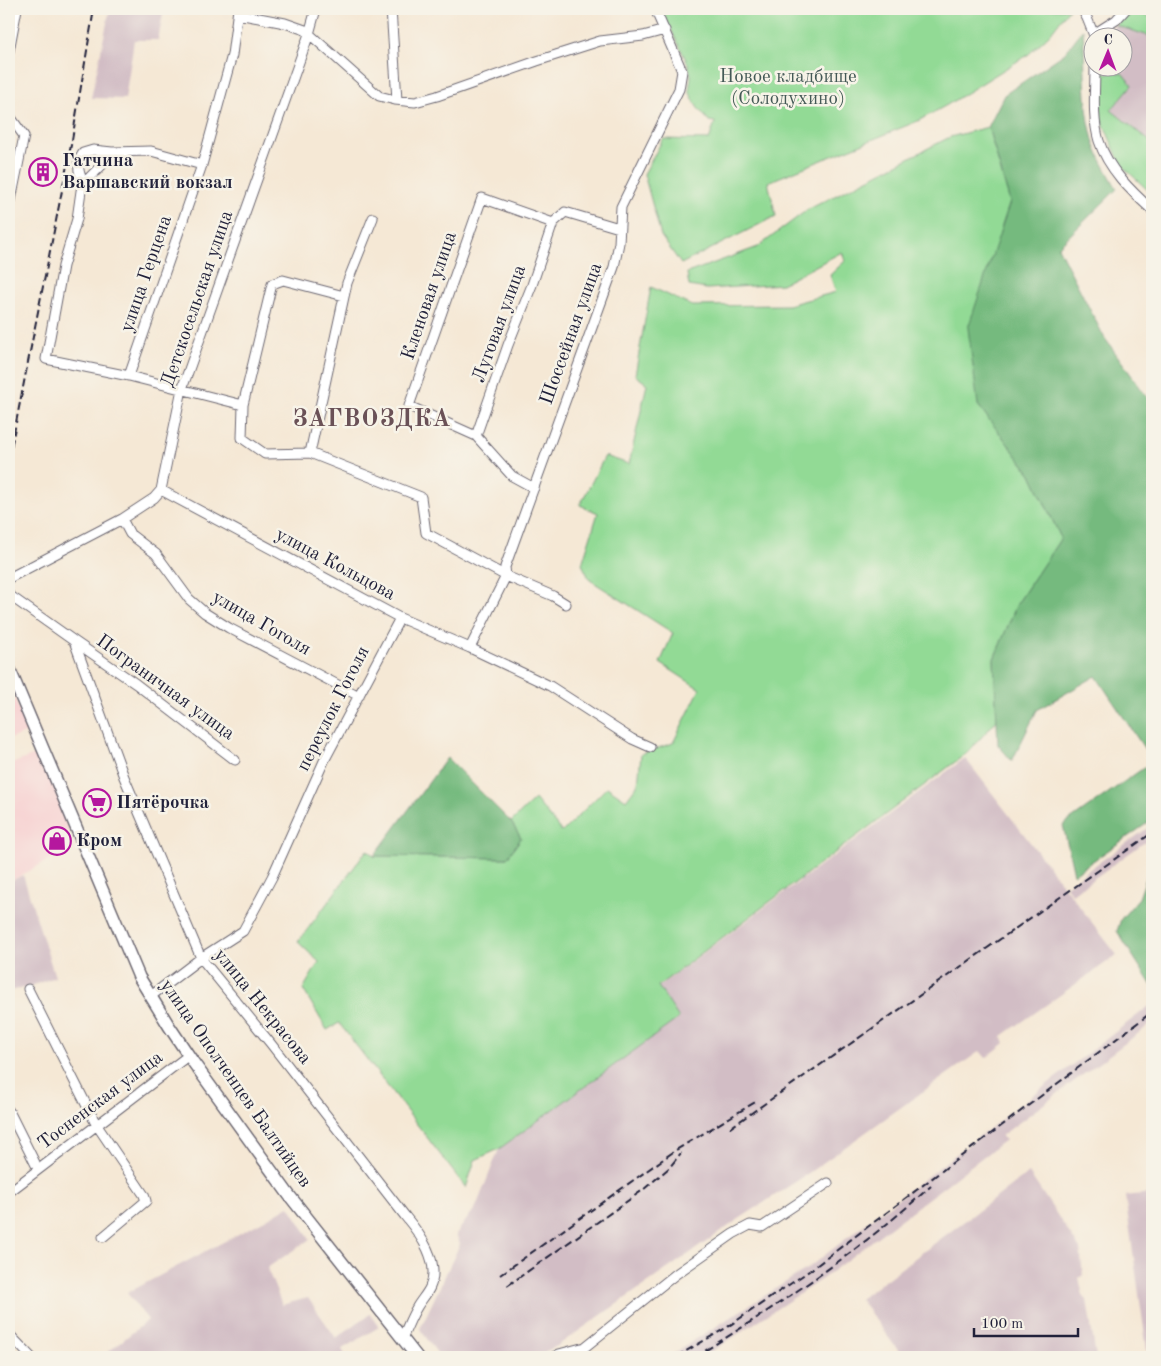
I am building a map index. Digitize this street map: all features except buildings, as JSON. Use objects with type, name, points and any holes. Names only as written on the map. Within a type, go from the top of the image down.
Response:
[{"type":"main road","name":"улица Ополченцев Балтийцев","points":[[9,668],[139,977],[189,1055],[289,1195],[417,1357]]},
{"type":"street","points":[[9,51],[18,9]]},
{"type":"street","name":"Детскосельская улица","points":[[161,490],[182,389],[309,34],[316,9]]},
{"type":"street","points":[[391,9],[397,100]]},
{"type":"street","name":"Шоссейная улица","points":[[470,648],[506,576],[505,566],[614,267],[619,243],[621,207],[679,89],[682,71],[655,9]]},
{"type":"street","points":[[1082,9],[1090,28]]},
{"type":"street","points":[[1105,28],[1126,9]]},
{"type":"street","points":[[238,11],[285,23],[309,34],[379,96],[415,102],[600,41],[644,36],[664,30]]},
{"type":"street","name":"улица Герцена","points":[[129,376],[202,165],[232,55],[238,11]]},
{"type":"street","points":[[1095,78],[1095,118],[1099,139],[1107,158],[1121,179],[1152,210]]},
{"type":"street","points":[[9,115],[24,136],[9,210]]},
{"type":"street","points":[[84,183],[79,172],[80,158],[88,150],[112,152],[151,151],[202,165]]},
{"type":"street","points":[[100,151],[105,160]]},
{"type":"street","points":[[112,152],[84,183],[81,190],[77,219],[64,266],[46,359],[129,376],[243,405]]},
{"type":"street","points":[[9,159],[19,161]]},
{"type":"street","name":"Кленовая улица","points":[[476,436],[409,406],[482,198],[553,223]]},
{"type":"street","points":[[553,223],[565,212],[619,228]]},
{"type":"street","points":[[310,453],[347,283],[373,218]]},
{"type":"street","name":"Луговая улица","points":[[476,436],[553,223]]},
{"type":"street","points":[[344,296],[283,280],[272,284],[243,405],[242,438],[265,454],[310,453],[421,497],[426,533],[506,576],[553,596],[566,604]]},
{"type":"street","points":[[476,436],[512,476],[534,488]]},
{"type":"street","points":[[9,578],[122,519],[154,498],[161,490]]},
{"type":"street","name":"улица Кольцова","points":[[161,490],[400,618],[470,648],[550,686],[632,739],[650,747]]},
{"type":"street","name":"улица Гоголя","points":[[122,519],[130,534],[156,554],[189,600],[205,613],[229,628],[359,696]]},
{"type":"street","points":[[9,595],[74,642]]},
{"type":"street","name":"переулок Гоголя","points":[[151,996],[200,958],[243,931],[272,877],[324,761],[400,618]]},
{"type":"street","name":"Пограничная улица","points":[[74,642],[136,684],[235,760]]},
{"type":"street","name":"улица Некрасова","points":[[74,642],[124,777],[200,958],[271,1044],[417,1230],[430,1256],[433,1273],[430,1286],[402,1338]]},
{"type":"street","points":[[28,989],[96,1124],[144,1195],[146,1202],[103,1237]]},
{"type":"street","name":"Тосненская улица","points":[[9,1192],[189,1055]]},
{"type":"street","points":[[9,1112],[38,1169]]},
{"type":"street","points":[[554,1357],[585,1347],[676,1274],[733,1234],[750,1225],[762,1227],[828,1183]]},
{"type":"street","points":[[9,1334],[32,1357]]},
{"type":"shaded area","points":[[110,9],[164,9],[158,40],[134,40],[125,99],[91,98]]},
{"type":"shaded area","points":[[1115,25],[1124,28],[1113,28]]},
{"type":"shaded area","points":[[1134,31],[1152,37],[1152,143],[1111,110],[1108,78],[1134,78]]},
{"type":"shaded area","points":[[9,684],[28,732],[9,739]]},
{"type":"shaded area","points":[[40,753],[72,829],[64,834],[70,848],[9,882],[9,765]]},
{"type":"shaded area","points":[[965,758],[1117,955],[1002,1036],[1005,1043],[986,1058],[980,1051],[803,1177],[739,1219],[557,1346],[534,1357],[440,1357],[420,1329],[460,1244],[456,1234],[476,1207],[499,1149],[679,1018],[658,987]]},
{"type":"shaded area","points":[[1152,825],[1152,837],[1072,894],[1066,886]]},
{"type":"shaded area","points":[[23,875],[55,977],[28,987],[9,991],[9,882]]},
{"type":"shaded area","points":[[1152,1004],[1152,1023],[1001,1136],[1005,1140],[822,1279],[703,1357],[668,1357],[808,1268]]},
{"type":"shaded area","points":[[1029,1173],[1080,1249],[1083,1275],[1079,1278],[1083,1296],[1087,1300],[1096,1357],[903,1357],[860,1299]]},
{"type":"shaded area","points":[[1152,1193],[1152,1357],[1148,1357],[1125,1196]]},
{"type":"shaded area","points":[[289,1206],[310,1239],[267,1268],[282,1305],[308,1298],[336,1338],[370,1314],[379,1327],[342,1349],[346,1357],[102,1357],[148,1320],[127,1293]]},
{"type":"green space","name":"Новое кладбище (Солодухино)","points":[[661,9],[1069,9],[1050,34],[1029,54],[947,105],[918,121],[768,182],[776,216],[681,264],[661,236],[644,174],[663,139],[709,140],[715,122],[709,121],[697,107],[689,91],[691,76],[688,64]]},
{"type":"green space","points":[[1132,12],[1152,17],[1152,37],[1134,31],[1134,28],[1124,28],[1115,25]]},
{"type":"green space","points":[[1083,29],[1084,78],[1089,123],[1096,149],[1117,189],[1058,247],[1104,337],[1152,404],[1152,760],[1096,676],[1037,710],[1012,761],[998,745],[994,659],[1017,604],[1061,538],[1031,474],[978,405],[968,328],[1010,202],[988,127],[1004,95],[1065,53]]},
{"type":"green space","points":[[1100,78],[1126,78],[1132,85],[1111,110],[1152,143],[1152,194],[1121,165],[1101,118]]},
{"type":"green space","points":[[988,127],[1010,202],[1000,232],[978,405],[1031,474],[1061,538],[1017,604],[994,659],[997,720],[967,753],[658,986],[679,1018],[499,1149],[475,1160],[466,1188],[339,1023],[327,1030],[303,989],[319,962],[298,942],[367,850],[374,856],[507,858],[521,838],[511,822],[535,799],[562,832],[607,787],[626,800],[638,784],[641,754],[673,743],[700,689],[660,663],[673,633],[590,580],[582,564],[598,513],[580,505],[605,456],[629,464],[647,384],[635,375],[651,287],[692,306],[788,305],[836,292],[830,275],[845,261],[842,252],[782,284],[707,289],[689,286],[687,273],[758,247],[807,210],[950,137]]},
{"type":"green space","points":[[447,758],[511,822],[521,838],[507,858],[374,856]]},
{"type":"green space","points":[[1152,762],[1152,820],[1074,874],[1063,825]]},
{"type":"green space","points":[[1152,867],[1152,986],[1117,931],[1121,919],[1139,898],[1149,870]]},
{"type":"railway","points":[[9,458],[72,140],[94,9]]},
{"type":"railway","points":[[730,1128],[1152,833]]},
{"type":"railway","points":[[676,1357],[726,1328],[812,1269],[1152,1012]]},
{"type":"railway","points":[[500,1275],[676,1150],[757,1101]]},
{"type":"railway","points":[[507,1286],[643,1190],[669,1168],[681,1153]]},
{"type":"railway","points":[[695,1357],[757,1318],[846,1256],[931,1186]]},
{"type":"place","name":"Гатчина Варшавский вокзал","points":[[43,172]]},
{"type":"place","name":"Пятёрочка","points":[[97,803]]},
{"type":"place","name":"Кром","points":[[57,841]]},
{"type":"district","name":"ЗАГВОЗДКА","points":[[372,420]]}]
